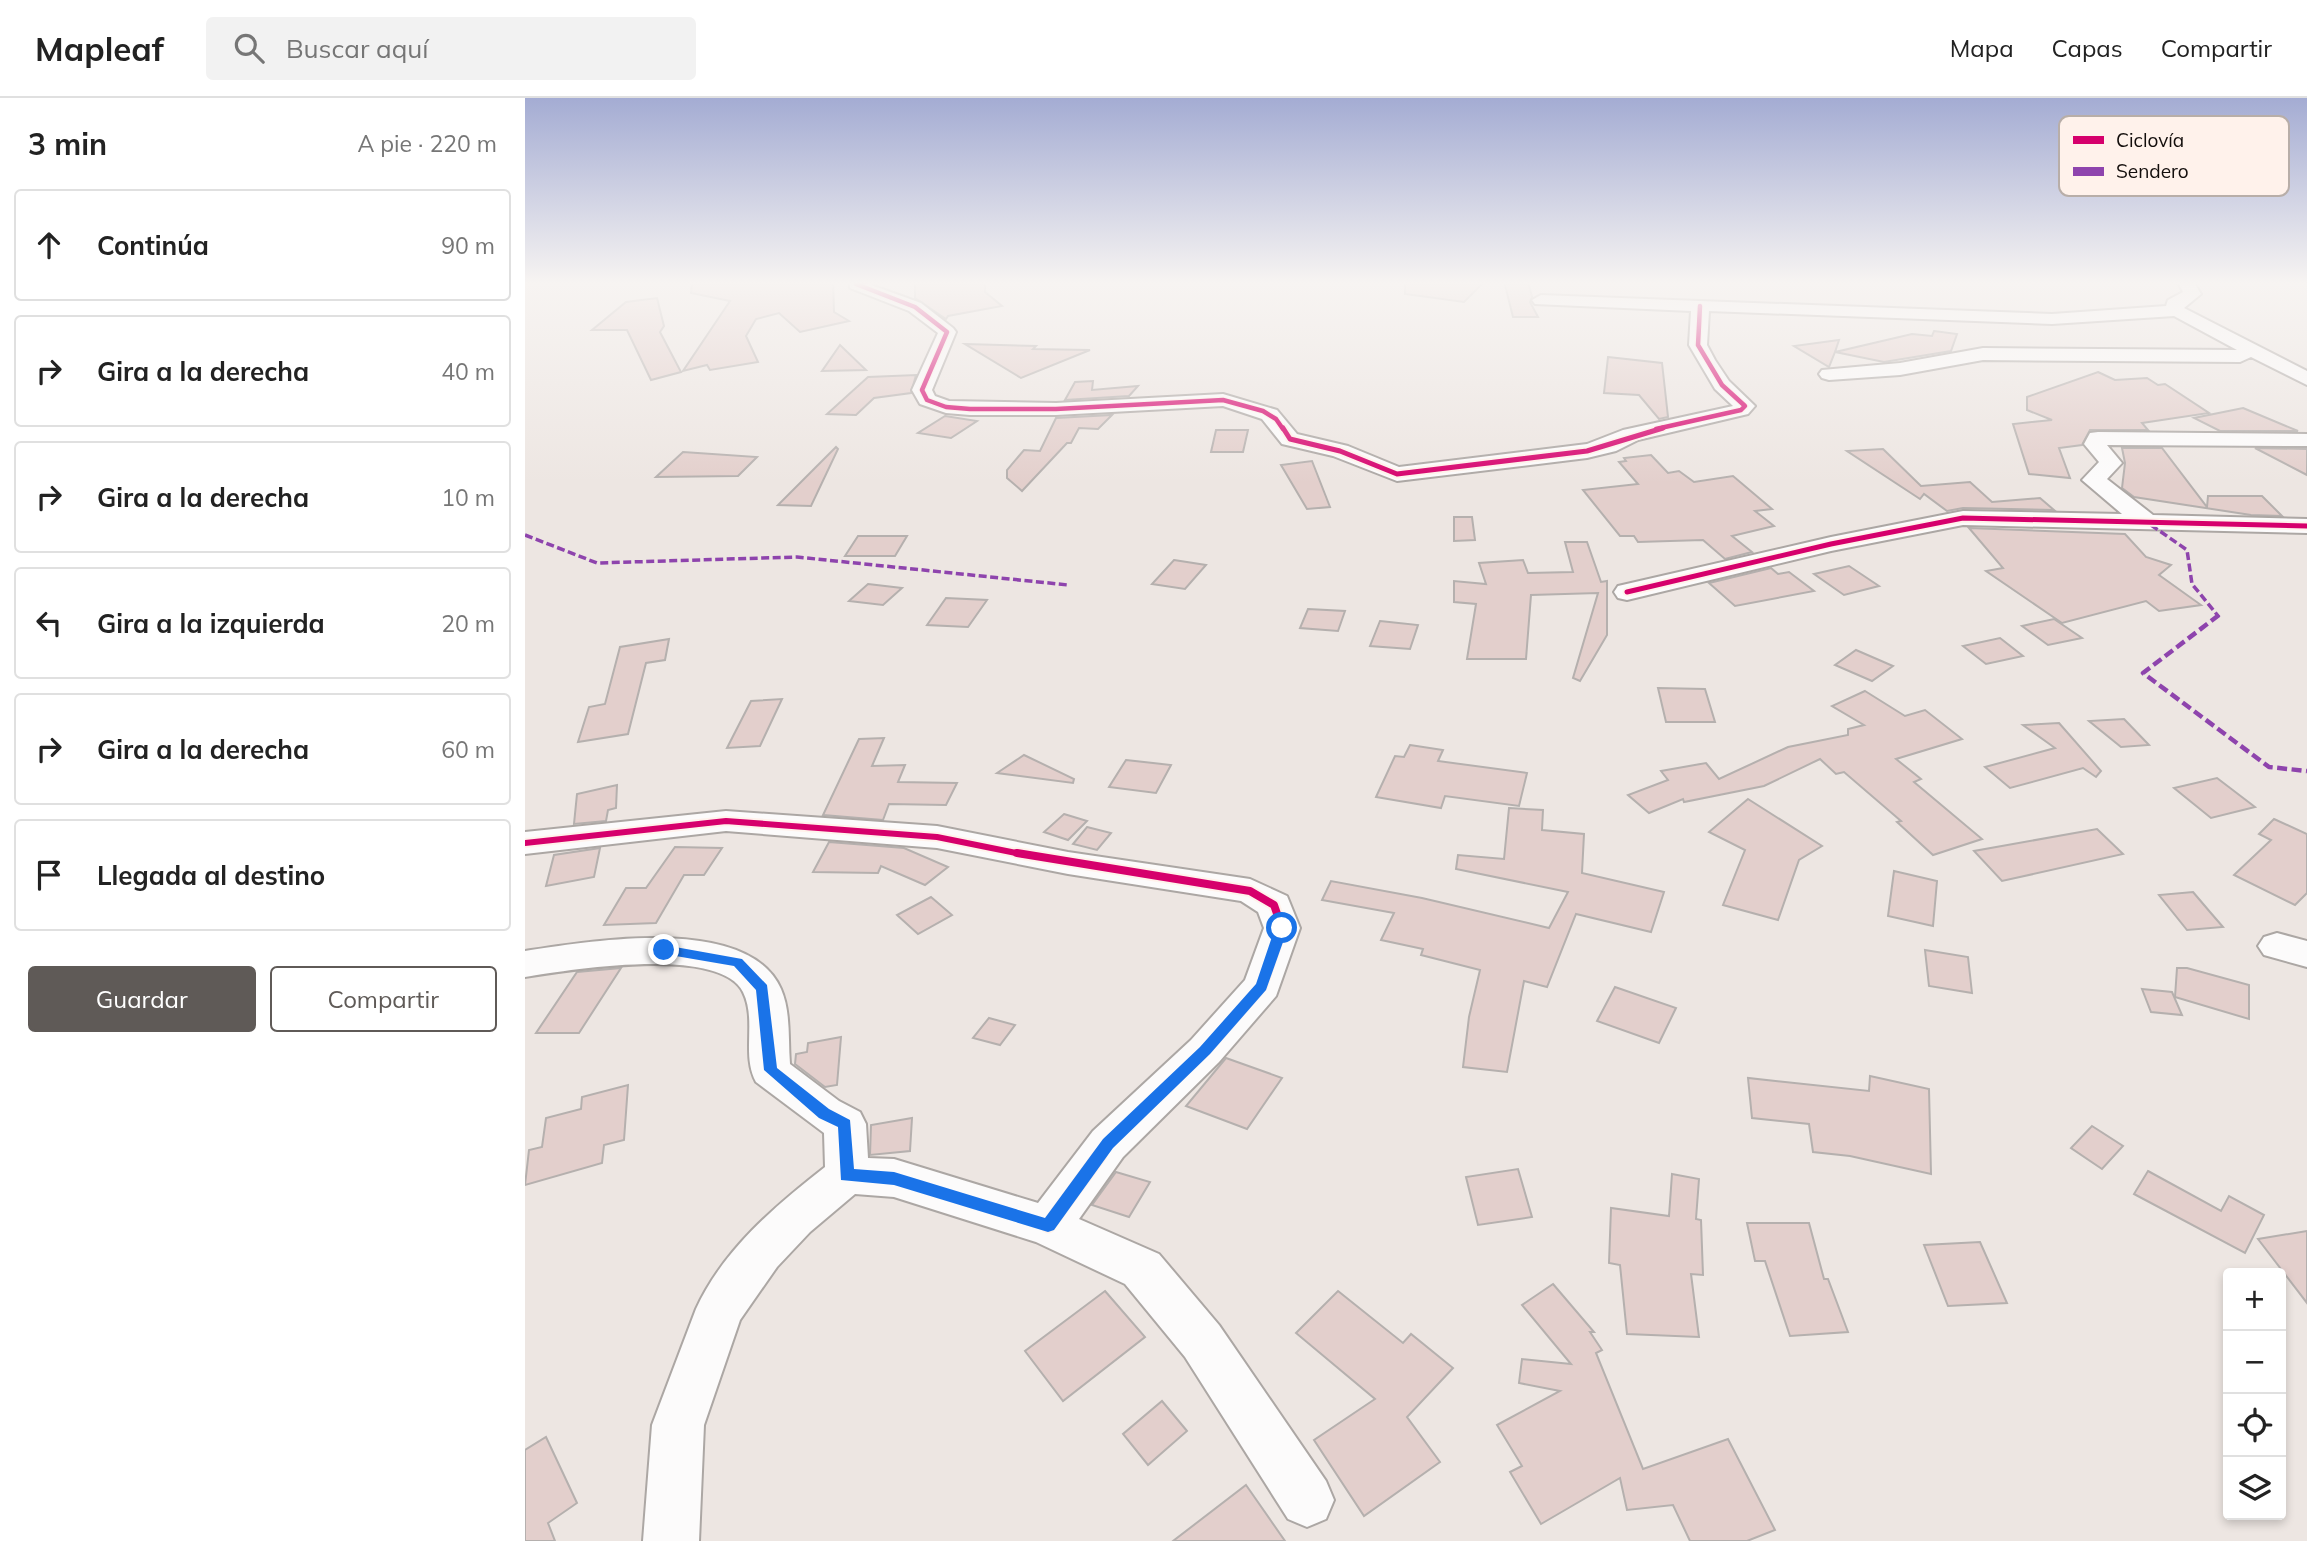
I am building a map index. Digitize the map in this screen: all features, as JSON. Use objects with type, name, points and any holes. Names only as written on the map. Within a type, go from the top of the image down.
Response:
[{"type":"street","points":[[940,348],[922,390],[927,400],[946,407],[1056,409],[1223,400],[1249,406],[1269,415],[1280,424],[1290,439],[1340,451],[1397,474],[1587,451],[1631,435],[1741,410],[1745,406],[1722,385],[1700,348]]},
{"type":"street","points":[[2248,348],[2307,379]]},
{"type":"street","points":[[1829,374],[1900,369],[1983,354],[2240,356],[2251,350]]},
{"type":"street","points":[[2148,523],[2093,480],[2111,463],[2095,444],[2098,439],[2307,440]]},
{"type":"street","points":[[1627,592],[1831,544],[1963,518],[2307,526]]},
{"type":"street","points":[[525,843],[726,821],[937,837],[1068,863],[1250,891],[1274,905],[1282,928],[1262,986],[1205,1051],[1108,1144],[1048,1226]]},
{"type":"street","points":[[525,964],[664,950],[737,962],[762,989],[771,1070],[824,1114],[845,1124],[847,1175]]},
{"type":"street","points":[[671,1541],[678,1425],[720,1309],[761,1252],[794,1219],[847,1175],[894,1178],[1048,1226],[1142,1269],[1202,1341],[1307,1500]]},
{"type":"building","points":[[636,348],[669,348],[681,372],[651,380]]},
{"type":"building","points":[[698,348],[752,348],[758,362],[710,370],[707,365],[683,371]]},
{"type":"building","points":[[838,348],[843,348],[866,370],[822,371]]},
{"type":"building","points":[[972,348],[1090,350],[1021,378]]},
{"type":"building","points":[[1798,348],[1836,348],[1829,367]]},
{"type":"building","points":[[1851,348],[1952,348],[1951,351],[1884,362],[1835,352]]},
{"type":"building","points":[[1608,357],[1662,363],[1668,417],[1659,419],[1639,395],[1604,393]]},
{"type":"building","points":[[2098,372],[2115,380],[2147,378],[2158,385],[2165,384],[2209,413],[2142,423],[2148,430],[2090,430],[2082,445],[2059,448],[2070,478],[2029,474],[2013,424],[2052,420],[2027,410],[2027,397]]},
{"type":"building","points":[[916,375],[911,393],[874,398],[856,415],[827,414],[868,377]]},
{"type":"building","points":[[1093,381],[1092,390],[1138,386],[1129,396],[1065,400],[1075,382]]},
{"type":"building","points":[[2243,408],[2298,431],[2220,431],[2194,418]]},
{"type":"building","points":[[1112,415],[1098,429],[1079,428],[1071,443],[1067,443],[1022,491],[1007,478],[1007,470],[1024,450],[1040,451],[1056,418]]},
{"type":"building","points":[[945,416],[977,421],[951,438],[918,433]]},
{"type":"building","points":[[1216,430],[1248,430],[1243,452],[1211,452]]},
{"type":"building","points":[[836,447],[838,449],[811,506],[778,505]]},
{"type":"building","points":[[2122,448],[2162,448],[2207,507],[2208,496],[2262,496],[2282,516],[2251,515],[2134,497],[2122,488],[2125,463]]},
{"type":"building","points":[[2255,448],[2307,449],[2307,475]]},
{"type":"building","points":[[1883,449],[1921,486],[1970,482],[1992,502],[2040,498],[2054,510],[1963,508],[1947,511],[1924,494],[1920,499],[1847,451]]},
{"type":"building","points":[[683,452],[757,457],[738,476],[656,477]]},
{"type":"building","points":[[1651,455],[1668,473],[1679,471],[1694,482],[1733,476],[1772,509],[1755,511],[1774,526],[1732,536],[1752,552],[1725,559],[1703,540],[1638,542],[1634,536],[1620,536],[1583,490],[1638,484],[1619,462],[1626,461],[1624,458]]},
{"type":"building","points":[[1312,461],[1330,507],[1307,509],[1281,465]]},
{"type":"building","points":[[1454,517],[1472,517],[1475,540],[1454,541]]},
{"type":"building","points":[[1969,528],[2125,534],[2146,557],[2171,565],[2159,575],[2201,605],[2159,611],[2146,601],[2062,623],[1986,571],[2003,568]]},
{"type":"building","points":[[858,536],[907,536],[895,556],[845,556]]},
{"type":"building","points":[[1565,542],[1587,542],[1601,582],[1607,581],[1607,635],[1580,681],[1573,678],[1598,593],[1531,595],[1526,659],[1467,659],[1476,604],[1454,602],[1454,581],[1486,584],[1479,563],[1523,560],[1528,573],[1573,572]]},
{"type":"building","points":[[1174,560],[1206,565],[1185,589],[1152,584]]},
{"type":"building","points":[[1849,566],[1879,586],[1844,595],[1814,574]]},
{"type":"building","points":[[1771,568],[1778,574],[1789,572],[1814,591],[1735,606],[1709,583]]},
{"type":"building","points":[[868,584],[902,588],[883,605],[849,601]]},
{"type":"building","points":[[946,598],[987,600],[968,627],[927,625]]},
{"type":"building","points":[[1308,609],[1345,611],[1338,631],[1300,628]]},
{"type":"building","points":[[2054,619],[2082,638],[2048,645],[2022,626]]},
{"type":"building","points":[[1380,621],[1418,625],[1410,649],[1370,646]]},
{"type":"building","points":[[2000,638],[2023,656],[1986,664],[1963,646]]},
{"type":"building","points":[[669,639],[665,660],[646,663],[628,734],[578,742],[589,707],[605,704],[620,647]]},
{"type":"building","points":[[1856,650],[1893,666],[1872,681],[1835,665]]},
{"type":"building","points":[[1658,688],[1705,689],[1715,722],[1666,722]]},
{"type":"building","points":[[1865,691],[1905,716],[1925,710],[1962,739],[1896,759],[1921,779],[1914,782],[1982,839],[1933,855],[1897,822],[1901,821],[1844,772],[1836,774],[1820,759],[1764,786],[1684,802],[1683,799],[1649,813],[1628,795],[1668,780],[1661,771],[1706,763],[1719,779],[1788,747],[1848,735],[1848,729],[1864,725],[1832,706]]},
{"type":"building","points":[[782,699],[760,746],[727,748],[751,701]]},
{"type":"building","points":[[2124,719],[2149,745],[2121,747],[2089,721]]},
{"type":"building","points":[[2059,723],[2101,771],[2096,777],[2083,768],[2010,788],[1985,767],[2055,748],[2023,725]]},
{"type":"building","points":[[884,738],[872,766],[905,765],[898,782],[957,783],[946,805],[889,804],[883,820],[823,815],[859,739]]},
{"type":"building","points":[[1410,745],[1443,750],[1438,761],[1527,773],[1519,806],[1445,796],[1441,808],[1376,797],[1395,756],[1404,757]]},
{"type":"building","points":[[1024,755],[1074,779],[1073,783],[997,773]]},
{"type":"building","points":[[1126,760],[1171,765],[1156,793],[1109,787]]},
{"type":"building","points":[[2217,778],[2255,807],[2211,818],[2174,788]]},
{"type":"building","points":[[617,785],[616,808],[608,810],[606,821],[574,824],[577,794]]},
{"type":"building","points":[[1748,799],[1822,846],[1799,860],[1778,920],[1723,905],[1745,850],[1709,832]]},
{"type":"building","points":[[1509,808],[1543,810],[1542,830],[1584,834],[1582,873],[1664,892],[1651,932],[1576,914],[1547,987],[1524,981],[1507,1072],[1463,1067],[1469,1017],[1480,970],[1421,955],[1423,949],[1381,940],[1394,913],[1322,900],[1331,881],[1422,898],[1549,928],[1568,892],[1456,869],[1458,855],[1504,859]]},
{"type":"building","points":[[1064,814],[1087,821],[1068,840],[1044,832]]},
{"type":"building","points":[[2274,819],[2307,834],[2307,893],[2295,905],[2234,875],[2271,840],[2259,834]]},
{"type":"building","points":[[1087,827],[1111,833],[1097,850],[1073,844]]},
{"type":"building","points":[[2097,829],[2123,854],[2002,881],[1974,851]]},
{"type":"building","points":[[829,842],[904,848],[948,867],[925,885],[881,866],[878,873],[813,872]]},
{"type":"building","points":[[675,847],[722,848],[704,875],[684,875],[656,923],[604,925],[626,888],[646,888]]},
{"type":"building","points":[[600,848],[594,877],[546,886],[554,855]]},
{"type":"building","points":[[1894,871],[1937,881],[1933,926],[1888,916]]},
{"type":"building","points":[[2193,892],[2223,927],[2187,930],[2159,895]]},
{"type":"building","points":[[931,897],[952,915],[918,934],[897,915]]},
{"type":"building","points":[[1925,950],[1968,957],[1972,993],[1929,986]]},
{"type":"building","points":[[621,968],[579,1033],[536,1033],[577,972]]},
{"type":"building","points":[[2177,968],[2187,968],[2249,985],[2249,1019],[2175,997]]},
{"type":"building","points":[[1615,987],[1676,1008],[1659,1043],[1597,1021]]},
{"type":"building","points":[[2142,989],[2172,992],[2182,1015],[2151,1012]]},
{"type":"building","points":[[989,1018],[1015,1025],[1000,1045],[973,1038]]},
{"type":"building","points":[[841,1037],[837,1085],[825,1087],[795,1064],[796,1054],[807,1052],[808,1043]]},
{"type":"building","points":[[1226,1058],[1282,1078],[1247,1129],[1186,1106]]},
{"type":"building","points":[[1870,1076],[1929,1089],[1931,1174],[1850,1156],[1813,1152],[1809,1124],[1752,1118],[1748,1078],[1869,1091]]},
{"type":"building","points":[[628,1085],[624,1140],[604,1145],[602,1163],[525,1185],[529,1150],[542,1147],[546,1118],[581,1109],[582,1097]]},
{"type":"building","points":[[912,1118],[910,1151],[870,1155],[871,1125]]},
{"type":"building","points":[[2092,1126],[2123,1146],[2102,1169],[2071,1148]]},
{"type":"building","points":[[1518,1169],[1532,1217],[1478,1225],[1466,1177]]},
{"type":"building","points":[[2148,1171],[2221,1211],[2229,1196],[2264,1215],[2245,1253],[2134,1194]]},
{"type":"building","points":[[1116,1172],[1150,1182],[1129,1217],[1092,1205]]},
{"type":"building","points":[[1672,1174],[1699,1179],[1696,1219],[1701,1220],[1703,1275],[1691,1274],[1699,1337],[1627,1334],[1620,1265],[1609,1263],[1611,1208],[1669,1216]]},
{"type":"building","points":[[1747,1223],[1809,1223],[1824,1279],[1828,1279],[1848,1332],[1790,1336],[1765,1261],[1755,1261]]},
{"type":"building","points":[[2307,1231],[2307,1303],[2286,1276],[2286,1268],[2280,1268],[2258,1239]]},
{"type":"building","points":[[1980,1242],[2007,1303],[1948,1306],[1924,1245]]},
{"type":"building","points":[[1553,1284],[1594,1332],[1590,1332],[1602,1350],[1596,1353],[1643,1469],[1728,1439],[1775,1530],[1747,1541],[1690,1541],[1673,1505],[1627,1510],[1620,1478],[1541,1524],[1510,1472],[1522,1466],[1497,1425],[1560,1391],[1519,1383],[1522,1359],[1571,1364],[1522,1305]]},
{"type":"building","points":[[1105,1291],[1145,1337],[1063,1401],[1025,1351]]},
{"type":"building","points":[[1338,1291],[1403,1343],[1411,1334],[1453,1368],[1407,1417],[1440,1462],[1364,1516],[1314,1440],[1375,1399],[1296,1333]]},
{"type":"building","points":[[1162,1401],[1187,1431],[1148,1465],[1123,1434]]},
{"type":"building","points":[[546,1437],[577,1503],[548,1523],[555,1541],[525,1541],[525,1450]]},
{"type":"building","points":[[1246,1485],[1285,1541],[1173,1541]]},
{"type":"marked path","points":[[2151,525],[2187,550],[2192,584],[2220,616],[2143,673],[2269,767],[2307,771]]},
{"type":"marked path","points":[[525,535],[597,563],[797,557],[1068,585]]},
{"type":"cycle path","points":[[940,348],[922,390],[927,400],[946,407],[1056,409],[1223,400],[1270,414],[1290,439],[1340,451],[1397,474],[1587,451],[1608,446],[1631,435],[1741,410],[1745,406],[1722,385],[1700,348]]},
{"type":"cycle path","points":[[1627,592],[1831,544],[1963,518],[2307,526]]},
{"type":"cycle path","points":[[525,843],[726,821],[937,837],[1068,863],[1250,891],[1274,905],[1282,928],[1262,986],[1205,1051],[1108,1144],[1048,1226]]},
{"type":"route","points":[[664,950],[737,962],[762,989],[771,1070],[824,1114],[845,1124],[847,1175],[894,1178],[1048,1226],[1108,1144],[1205,1051],[1262,986],[1282,928]]}]
